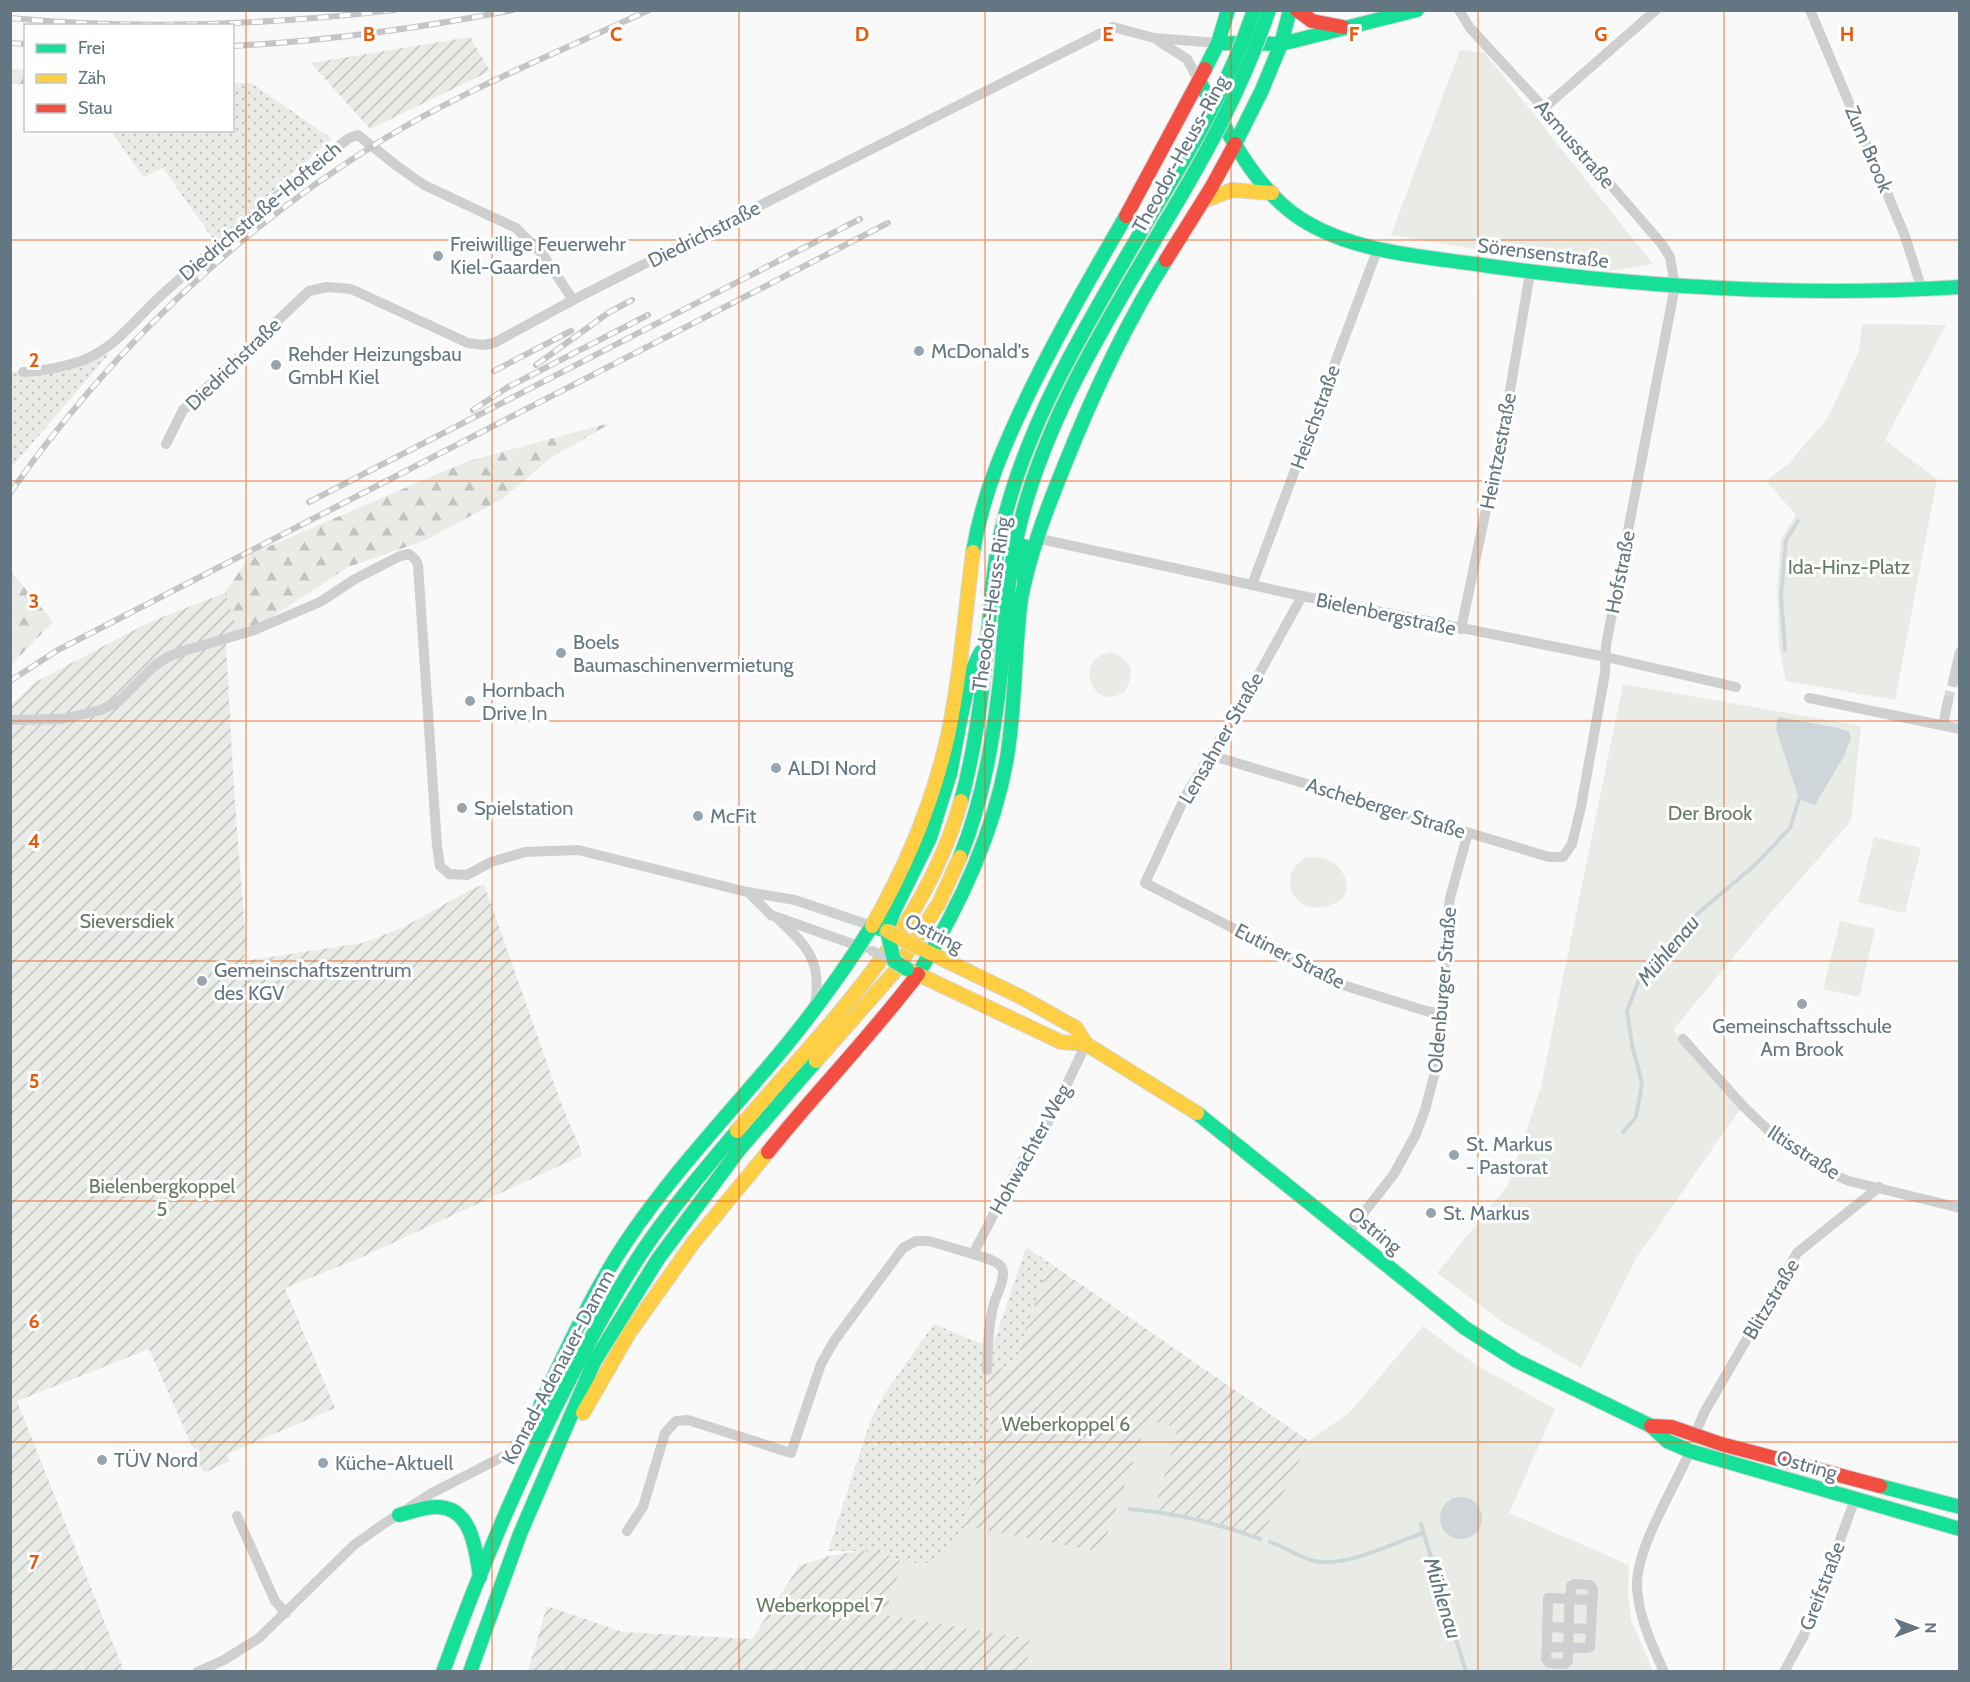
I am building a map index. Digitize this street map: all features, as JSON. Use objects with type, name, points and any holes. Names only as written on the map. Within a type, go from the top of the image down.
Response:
[{"type":"main road","name":"Theodor-Heuss-Ring","points":[[843,973],[866,948],[872,926],[909,861],[935,791],[953,711],[971,568],[989,483],[1040,369],[1062,326],[1160,157],[1199,81],[1218,43],[1228,10]]},
{"type":"main road","name":"Theodor-Heuss-Ring","points":[[825,1027],[904,931],[937,870],[966,783],[977,731],[994,570],[1002,524],[1032,435],[1060,372],[1221,94],[1240,51],[1254,10]]},
{"type":"main road","name":"Theodor-Heuss-Ring","points":[[838,1038],[896,970],[918,938],[945,892],[961,855],[983,783],[993,732],[1010,577],[1017,536],[1025,502],[1047,441],[1087,358],[1207,153],[1234,101],[1257,50],[1269,10]]},
{"type":"main road","name":"Theodor-Heuss-Ring","points":[[926,951],[959,900],[980,855],[1003,779],[1011,732],[1018,623],[1024,583],[1036,538],[1103,374],[1131,318],[1235,144],[1262,90],[1281,44],[1290,10]]},
{"type":"main road","points":[[1298,10],[1305,19],[1312,22],[1343,27]]},
{"type":"main road","points":[[1218,43],[1281,44],[1417,10]]},
{"type":"main road","name":"Sörensenstraße","points":[[1199,81],[1235,144],[1272,193],[1301,219],[1338,236],[1378,248],[1530,273],[1675,286],[1856,291],[1959,287]]},
{"type":"main road","points":[[1203,201],[1232,190],[1272,193]]},
{"type":"main road","points":[[1024,583],[1025,502]]},
{"type":"main road","points":[[894,961],[887,931],[893,913],[930,838],[950,774],[976,660],[988,640]]},
{"type":"main road","points":[[930,838],[935,791]]},
{"type":"main road","name":"Ostring","points":[[872,926],[887,931],[1021,997],[1076,1028],[1086,1044],[1194,1110],[1480,1338],[1541,1374],[1651,1426],[1667,1441],[1690,1451],[1959,1528]]},
{"type":"main road","points":[[520,1534],[543,1500],[573,1432],[603,1376],[654,1297],[743,1179],[894,1006],[926,951]]},
{"type":"main road","name":"Ostring","points":[[894,961],[1061,1042],[1086,1044]]},
{"type":"main road","name":"Konrad-Adenauer-Damm","points":[[517,1485],[541,1404],[577,1330],[627,1242],[680,1171],[814,1012],[843,973]]},
{"type":"main road","name":"Konrad-Adenauer-Damm","points":[[442,1671],[517,1485],[595,1329],[645,1248],[730,1138],[825,1027]]},
{"type":"main road","name":"Konrad-Adenauer-Damm","points":[[470,1671],[520,1534],[594,1362],[658,1259],[739,1150],[838,1038]]},
{"type":"main road","name":"Ostring","points":[[1651,1426],[1672,1427],[1694,1436],[1959,1507]]},
{"type":"main road","points":[[399,1515],[440,1506],[459,1515],[475,1540],[480,1577]]},
{"type":"street","name":"Asmusstraße","points":[[1460,10],[1470,28],[1545,108],[1661,243],[1670,257],[1675,286]]},
{"type":"street","points":[[1545,108],[1656,10]]},
{"type":"street","name":"Zum Brook","points":[[1810,10],[1905,236],[1922,290]]},
{"type":"street","name":"Diedrichstraße","points":[[166,444],[183,410],[309,291],[327,287],[351,289],[468,343],[483,345],[494,343],[573,300],[1113,27],[1154,38],[1218,43]]},
{"type":"street","name":"Diedrichstraße","points":[[1154,38],[1188,59],[1199,81]]},
{"type":"street","name":"Diedrichstraße-Hofteich","points":[[23,372],[79,362],[95,355],[109,345],[165,291],[253,214],[349,138],[358,135],[424,185],[516,228],[543,255],[573,300]]},
{"type":"street","name":"Heischstraße","points":[[1252,585],[1378,248]]},
{"type":"street","name":"Heintzestraße","points":[[1461,629],[1506,414],[1530,273]]},
{"type":"street","name":"Hofstraße","points":[[1563,857],[1572,844],[1581,807],[1605,674],[1606,645],[1675,286]]},
{"type":"street","name":"Bielenbergstraße","points":[[1036,538],[1302,596],[1606,657],[1736,687]]},
{"type":"street","name":"Ostring","points":[[10,720],[62,719],[101,710],[120,700],[154,666],[168,657],[252,631],[320,602],[355,579],[400,556],[410,554],[418,566],[437,846],[440,866],[449,874],[467,875],[491,862],[525,852],[578,850],[747,892],[795,900],[872,926]]},
{"type":"street","name":"Lensahner Straße","points":[[1145,883],[1186,795],[1254,683],[1302,596]]},
{"type":"street","points":[[1953,682],[1959,652]]},
{"type":"street","points":[[1809,698],[1959,729]]},
{"type":"street","points":[[1943,725],[1948,701]]},
{"type":"street","name":"Ascheberger Straße","points":[[1210,755],[1549,857],[1563,857]]},
{"type":"street","name":"Oldenburger Straße","points":[[1347,1233],[1394,1174],[1416,1134],[1425,1110],[1439,1057],[1450,898],[1468,833]]},
{"type":"street","name":"Eutiner Straße","points":[[1145,883],[1346,986],[1441,1014]]},
{"type":"street","name":"Ostring","points":[[747,892],[771,915],[866,948],[894,961]]},
{"type":"street","name":"Ostring","points":[[775,916],[801,940],[816,970],[817,993],[814,1012]]},
{"type":"street","name":"Iltisstraße","points":[[1683,1039],[1744,1107],[1772,1134],[1835,1175],[1850,1181],[1959,1208]]},
{"type":"street","name":"Hohwachter Weg","points":[[973,1254],[1019,1166],[1054,1111],[1086,1044]]},
{"type":"street","name":"Blitzstraße","points":[[1694,1436],[1704,1411],[1797,1253],[1874,1186]]},
{"type":"street","points":[[627,1531],[643,1507],[665,1432],[676,1421],[688,1420],[791,1453],[821,1364],[834,1341],[903,1248],[916,1241],[929,1241],[973,1254],[997,1263],[1002,1269],[989,1333],[987,1371]]},
{"type":"street","points":[[197,1671],[242,1650],[259,1638],[354,1545],[432,1493],[510,1454],[541,1404]]},
{"type":"street","points":[[1664,1671],[1647,1633],[1642,1615],[1637,1588],[1639,1563],[1645,1545],[1690,1451]]},
{"type":"street","name":"Greifstraße","points":[[1784,1671],[1799,1646],[1814,1611],[1855,1499]]},
{"type":"street","points":[[237,1515],[275,1601],[286,1613]]},
{"type":"street","points":[[1547,1647],[1568,1647],[1590,1647],[1592,1603],[1592,1586],[1574,1584],[1571,1586],[1570,1602],[1568,1647],[1568,1661],[1565,1664],[1549,1664],[1546,1659],[1548,1605],[1570,1602],[1592,1603]]},
{"type":"street","points":[[1547,1627],[1591,1629]]},
{"type":"green space","points":[[470,37],[490,71],[370,129],[311,63]]},
{"type":"green space","points":[[1460,50],[1485,53],[1653,264],[1609,271],[1391,235]]},
{"type":"green space","points":[[11,69],[24,70],[24,84],[11,84]]},
{"type":"green space","points":[[234,83],[251,83],[332,139],[215,242],[163,168],[143,177],[112,132],[234,132]]},
{"type":"green space","name":"Ida-Hinz-Platz","points":[[1862,324],[1946,325],[1885,440],[1937,479],[1895,700],[1786,681],[1779,648],[1777,587],[1781,539],[1796,515],[1766,481],[1787,465],[1827,419],[1859,351]]},
{"type":"green space","points":[[109,354],[11,468],[11,372],[28,371]]},
{"type":"green space","points":[[613,422],[549,459],[504,498],[426,540],[348,567],[240,638],[225,593],[251,554],[468,461]]},
{"type":"green space","points":[[11,571],[53,622],[10,665]]},
{"type":"green space","name":"Bielenbergkoppel 5","points":[[225,593],[240,638],[226,643],[246,946],[244,961],[362,943],[402,928],[484,884],[561,1103],[583,1155],[360,1258],[285,1288],[335,1408],[227,1454],[230,1461],[204,1473],[149,1349],[17,1401],[124,1671],[11,1672],[11,705],[36,682],[113,641],[152,621]]},
{"type":"green space","points":[[1112,652],[1128,664],[1131,673],[1125,692],[1110,697],[1096,690],[1091,683],[1090,676],[1094,661],[1101,655]]},
{"type":"green space","name":"Der Brook","points":[[1623,684],[1861,726],[1851,821],[1673,1030],[1740,1109],[1635,1260],[1581,1368],[1501,1321],[1437,1273],[1508,1185],[1541,1086]]},
{"type":"green space","points":[[1874,837],[1921,848],[1905,913],[1858,902]]},
{"type":"green space","points":[[1307,857],[1330,861],[1339,868],[1347,883],[1347,889],[1341,900],[1317,908],[1306,906],[1298,900],[1292,892],[1290,883],[1292,873],[1297,864]]},
{"type":"green space","points":[[1840,921],[1875,929],[1859,997],[1823,989]]},
{"type":"green space","points":[[1026,1247],[1050,1263],[1026,1328],[1014,1370],[1006,1368],[987,1371],[991,1429],[963,1536],[933,1563],[904,1563],[880,1551],[828,1551],[871,1419],[885,1393],[934,1324],[992,1348]]},
{"type":"green space","name":"Weberkoppel 6","points":[[1050,1263],[1309,1441],[1260,1539],[1235,1529],[1154,1511],[1178,1428],[1148,1419],[1101,1552],[964,1526],[991,1429],[987,1370],[1006,1368],[1014,1370],[1026,1328]]},
{"type":"green space","points":[[1423,1326],[1476,1365],[1555,1409],[1509,1513],[1629,1565],[1628,1595],[1631,1620],[1653,1671],[1027,1671],[1029,1639],[887,1615],[890,1594],[904,1563],[933,1563],[963,1536],[964,1526],[1101,1552],[1148,1419],[1178,1427],[1235,1529],[1260,1538],[1309,1441],[1350,1412]]},
{"type":"green space","name":"Weberkoppel 7","points":[[860,1551],[880,1551],[904,1563],[890,1594],[887,1615],[1029,1639],[1027,1671],[528,1671],[547,1606],[623,1632],[752,1639],[799,1566],[829,1556]]},
{"type":"shaded area","points":[[1778,717],[1839,728],[1849,732],[1851,739],[1844,756],[1815,805],[1799,799],[1776,729]]},
{"type":"shaded area","points":[[1461,1497],[1476,1503],[1482,1518],[1476,1533],[1461,1539],[1446,1533],[1440,1518],[1446,1503]]},
{"type":"waterway","points":[[1785,650],[1781,596],[1786,540],[1798,521]]},
{"type":"waterway","name":"Mühlenau","points":[[1623,1132],[1636,1117],[1642,1083],[1632,1045],[1627,1011],[1640,977],[1696,915],[1756,864],[1790,828],[1799,799]]},
{"type":"waterway","name":"Mühlenau","points":[[1130,1509],[1196,1520],[1260,1539]]},
{"type":"waterway","name":"Mühlenau","points":[[1421,1524],[1466,1672]]},
{"type":"waterway","points":[[1270,1542],[1308,1559],[1326,1562],[1354,1558],[1423,1533]]},
{"type":"tunnel","points":[[1948,701],[1953,682]]},
{"type":"railway","points":[[203,24],[299,19],[394,10]]},
{"type":"railway","points":[[234,46],[373,33],[513,10]]},
{"type":"railway","points":[[10,493],[48,441],[133,343],[227,253],[277,212],[384,139],[448,103],[649,10]]},
{"type":"railway","points":[[10,18],[106,24]]},
{"type":"railway","points":[[10,43],[24,44]]},
{"type":"railway","points":[[309,502],[860,219]]},
{"type":"railway","points":[[10,681],[58,650],[888,223]]},
{"type":"railway","points":[[536,365],[608,313],[632,300]]},
{"type":"railway","points":[[473,410],[508,387],[648,315]]},
{"type":"railway","points":[[494,371],[571,331]]},
{"type":"traffic: fast","points":[[1218,43],[1228,10]]},
{"type":"traffic: fast","points":[[1149,218],[1194,143],[1221,91],[1254,10]]},
{"type":"traffic: fast","points":[[1163,226],[1222,121],[1259,39],[1269,10]]},
{"type":"traffic: fast","points":[[1281,44],[1290,10]]},
{"type":"traffic: fast","points":[[1205,69],[1218,43],[1281,44],[1417,10]]},
{"type":"traffic: fast","points":[[1235,144],[1262,90],[1281,44]]},
{"type":"traffic: fast","points":[[1199,81],[1242,156],[1269,191],[1284,206],[1320,230],[1363,245],[1408,255],[1535,272],[1656,284],[1839,291],[1960,287]]},
{"type":"traffic: fast","points":[[973,552],[989,488],[1012,429],[1053,345],[1126,216]]},
{"type":"traffic: fast","points":[[961,801],[980,704],[997,554],[1015,483],[1029,443],[1065,366],[1149,218]]},
{"type":"traffic: fast","points":[[960,857],[976,812],[991,743],[1011,570],[1028,495],[1042,454],[1078,376],[1163,226]]},
{"type":"traffic: fast","points":[[918,974],[947,924],[972,873],[1000,791],[1012,722],[1021,599],[1039,532],[1097,388],[1136,310],[1166,260]]},
{"type":"traffic: fast","points":[[1024,546],[1024,583]]},
{"type":"traffic: fast","points":[[950,774],[970,678],[981,652]]},
{"type":"traffic: fast","points":[[541,1404],[591,1301],[644,1216],[682,1167],[819,1004],[872,926],[887,931],[893,913],[930,838],[950,774]]},
{"type":"traffic: fast","points":[[887,931],[894,961],[907,969]]},
{"type":"traffic: fast","points":[[470,1672],[520,1534],[594,1362],[658,1259],[739,1150],[816,1061]]},
{"type":"traffic: fast","points":[[1197,1113],[1465,1328],[1517,1361],[1651,1426],[1667,1441],[1690,1451],[1960,1529]]},
{"type":"traffic: fast","points":[[443,1672],[487,1557],[520,1482],[555,1408],[599,1325],[644,1249],[737,1131]]},
{"type":"traffic: fast","points":[[532,1435],[541,1404]]},
{"type":"traffic: fast","points":[[1880,1486],[1960,1507]]},
{"type":"traffic: fast","points":[[399,1515],[436,1507],[458,1514],[465,1522],[474,1543],[480,1577]]},
{"type":"traffic: slow","points":[[1203,201],[1232,190],[1272,193]]},
{"type":"traffic: slow","points":[[872,926],[897,880],[918,833],[942,760],[956,689],[973,552]]},
{"type":"traffic: slow","points":[[737,1131],[836,1016],[897,937],[923,894],[944,849],[961,801]]},
{"type":"traffic: slow","points":[[816,1061],[896,970],[939,903],[960,857]]},
{"type":"traffic: slow","points":[[887,931],[921,949]]},
{"type":"traffic: slow","points":[[922,949],[1021,997],[1076,1028],[1086,1044]]},
{"type":"traffic: slow","points":[[907,969],[1061,1042],[1086,1044],[1197,1113]]},
{"type":"traffic: slow","points":[[583,1413],[629,1333],[693,1243],[768,1152]]},
{"type":"traffic: jam","points":[[1297,10],[1312,21],[1343,27]]},
{"type":"traffic: jam","points":[[1126,216],[1205,69]]},
{"type":"traffic: jam","points":[[1166,260],[1211,188],[1235,144]]},
{"type":"traffic: jam","points":[[768,1152],[918,974]]},
{"type":"traffic: jam","points":[[1651,1426],[1672,1427],[1721,1444],[1880,1486]]},
{"type":"place","name":"Freiwillige Feuerwehr Kiel-Gaarden","points":[[438,256]]},
{"type":"place","name":"McDonald's","points":[[919,351]]},
{"type":"place","name":"Rehder Heizungsbau GmbH Kiel","points":[[276,365]]},
{"type":"place","name":"Boels Baumaschinenvermietung","points":[[561,653]]},
{"type":"place","name":"Hornbach Drive In","points":[[470,701]]},
{"type":"place","name":"ALDI Nord","points":[[776,768]]},
{"type":"place","name":"Spielstation","points":[[462,808]]},
{"type":"place","name":"McFit","points":[[698,816]]},
{"type":"place","name":"Gemeinschaftszentrum des KGV","points":[[202,981]]},
{"type":"place","name":"Gemeinschaftsschule Am Brook","points":[[1802,1004]]},
{"type":"place","name":"St. Markus - Pastorat","points":[[1454,1155]]},
{"type":"place","name":"St. Markus","points":[[1431,1213]]},
{"type":"place","name":"TÜV Nord","points":[[102,1460]]},
{"type":"place","name":"Küche-Aktuell","points":[[323,1463]]},
{"type":"park label","name":"Sieversdiek","points":[[127,921]]}]
